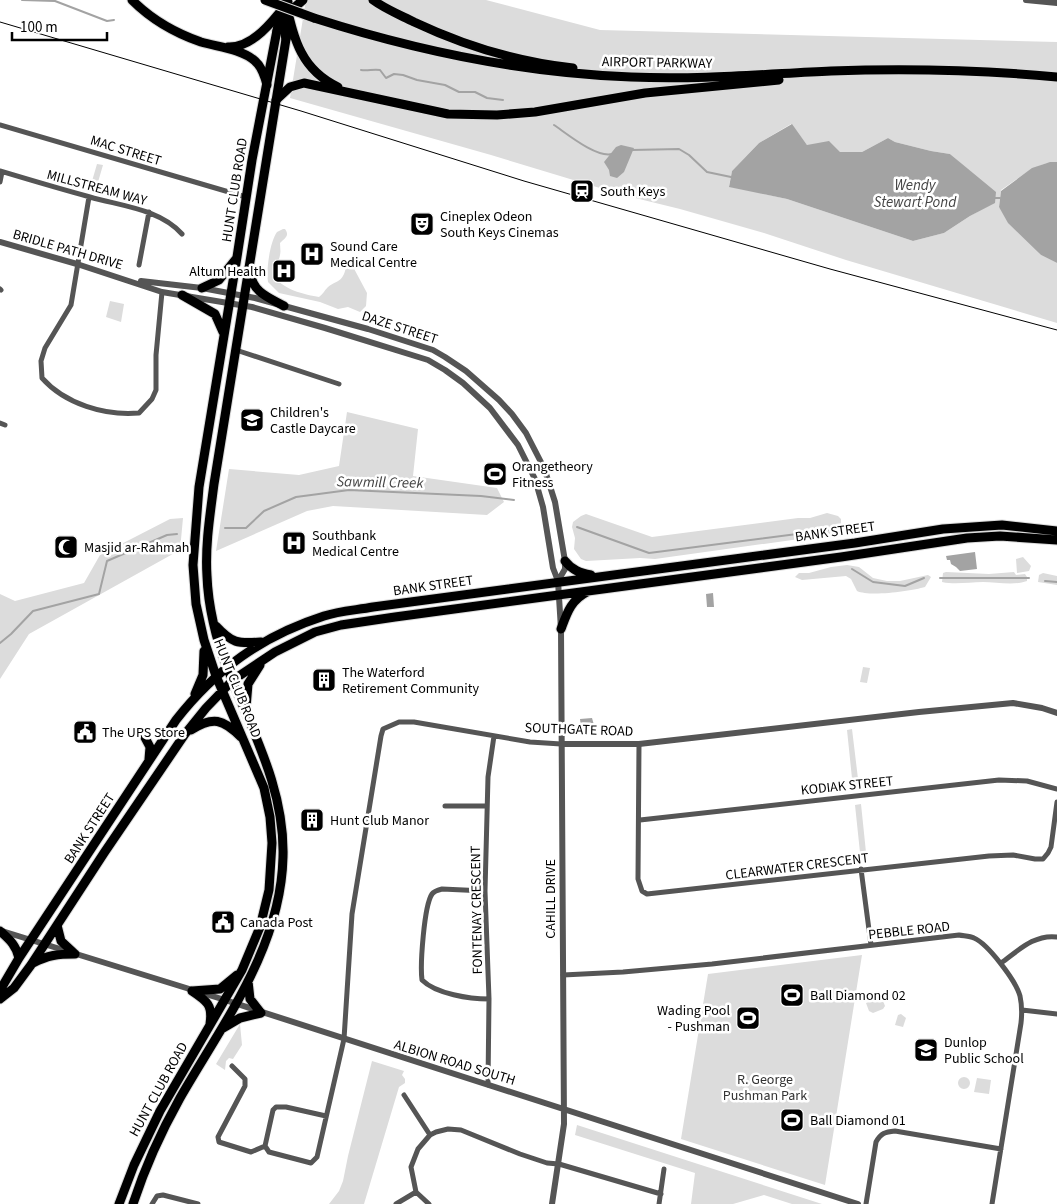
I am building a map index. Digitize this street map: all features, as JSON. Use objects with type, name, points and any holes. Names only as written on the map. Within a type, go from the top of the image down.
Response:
[{"type":"main road","points":[[132,0],[154,19],[173,30],[201,42],[218,46],[255,60],[261,68],[267,85]]},
{"type":"main road","name":"AIRPORT PARKWAY","points":[[265,0],[314,18],[380,38],[485,62],[574,74],[670,78],[879,70],[990,72],[1057,77]]},
{"type":"main road","points":[[276,0],[287,8],[300,52],[313,70],[334,85],[362,95]]},
{"type":"main road","points":[[218,46],[232,47],[245,44],[259,34],[287,8],[303,0]]},
{"type":"main road","points":[[367,0],[375,2],[442,35],[491,52],[565,67],[670,78]]},
{"type":"main road","name":"HUNT CLUB ROAD","points":[[119,1204],[149,1131],[242,970],[264,914],[270,880],[272,853],[270,817],[264,788],[216,676],[205,644],[196,604],[193,565],[199,487],[246,197],[277,32],[287,8]]},
{"type":"main road","name":"HUNT CLUB ROAD","points":[[133,1204],[167,1122],[236,1004],[264,948],[276,910],[283,869],[280,814],[273,783],[227,666],[209,600],[207,565],[208,533],[214,484],[286,39],[287,8]]},
{"type":"main road","points":[[276,100],[290,87],[304,83],[448,114],[513,115],[644,93],[879,70]]},
{"type":"main road","points":[[202,288],[219,280],[237,257]]},
{"type":"main road","points":[[250,266],[251,279],[257,290],[284,306]]},
{"type":"main road","points":[[182,295],[214,314],[224,334]]},
{"type":"main road","name":"BANK STREET","points":[[0,999],[2,987],[19,958],[94,847],[162,741],[192,701],[227,666],[261,642],[276,635],[326,616],[489,590],[855,543],[971,526],[1022,526],[1057,531]]},
{"type":"main road","name":"BANK STREET","points":[[0,999],[14,988],[31,965],[185,734],[233,680],[266,657],[315,632],[341,625],[395,617],[976,537],[1020,536],[1057,540]]},
{"type":"main road","points":[[855,543],[856,554]]},
{"type":"main road","points":[[565,561],[577,572],[596,576]]},
{"type":"main road","points":[[193,565],[207,565]]},
{"type":"main road","points":[[489,590],[489,604]]},
{"type":"main road","points":[[561,629],[570,604],[578,596],[592,590]]},
{"type":"main road","points":[[394,605],[395,617]]},
{"type":"main road","points":[[312,620],[315,632]]},
{"type":"main road","points":[[215,625],[226,636],[237,642],[244,644],[261,642]]},
{"type":"main road","points":[[192,701],[203,675],[205,644]]},
{"type":"main road","points":[[246,711],[248,684],[256,669],[266,657]]},
{"type":"main road","points":[[185,734],[206,722],[216,721],[230,727],[244,740]]},
{"type":"main road","points":[[142,732],[151,751],[148,762]]},
{"type":"main road","points":[[162,741],[174,750]]},
{"type":"main road","points":[[94,847],[104,853]]},
{"type":"main road","points":[[57,925],[61,941],[75,954]]},
{"type":"main road","points":[[0,931],[13,942],[19,958]]},
{"type":"main road","points":[[31,965],[46,956],[54,954],[75,954]]},
{"type":"main road","points":[[192,991],[220,988],[242,970]]},
{"type":"main road","points":[[220,1030],[240,1018],[261,1013],[250,998],[248,981]]},
{"type":"main road","points":[[192,991],[209,1004],[212,1015],[210,1025]]},
{"type":"street","points":[[1026,0],[1054,2]]},
{"type":"street","name":"MAC STREET","points":[[0,125],[246,197]]},
{"type":"street","points":[[0,182],[1,172]]},
{"type":"street","name":"MILLSTREAM WAY","points":[[1,172],[148,212],[167,220],[182,234]]},
{"type":"street","points":[[89,197],[71,305],[43,353],[42,378],[63,396],[95,410],[139,413],[152,399],[157,382],[156,355],[162,292]]},
{"type":"street","points":[[139,265],[148,212]]},
{"type":"street","name":"BRIDLE PATH DRIVE","points":[[0,242],[129,280],[162,292],[230,298]]},
{"type":"street","name":"BRIDLE PATH DRIVE","points":[[129,280],[202,288],[230,298]]},
{"type":"street","name":"DAZE STREET","points":[[230,298],[284,306],[368,329],[433,350],[466,371],[512,414],[526,433],[544,468],[555,502],[566,569],[558,581]]},
{"type":"street","name":"DAZE STREET","points":[[244,301],[428,360],[463,383],[490,408],[518,445],[535,479],[546,524],[553,568],[558,581],[559,594]]},
{"type":"street","points":[[365,341],[368,329]]},
{"type":"street","points":[[236,350],[339,384]]},
{"type":"street","points":[[428,360],[433,350]]},
{"type":"street","points":[[490,408],[499,400]]},
{"type":"street","points":[[546,524],[558,522]]},
{"type":"street","name":"CAHILL DRIVE","points":[[552,1204],[564,1124],[561,629],[559,594]]},
{"type":"street","name":"SOUTHGATE ROAD","points":[[344,1039],[352,914],[383,728],[399,722],[414,722],[530,742],[638,744],[1014,703],[1057,713]]},
{"type":"street","name":"FONTENAY CRESCENT","points":[[488,1085],[489,999],[485,891],[488,777],[494,736]]},
{"type":"street","name":"CLEARWATER CRESCENT","points":[[638,744],[640,820],[638,879],[642,890],[648,894],[861,869],[1004,855],[1043,859],[1051,847],[1057,802]]},
{"type":"street","name":"KODIAK STREET","points":[[640,820],[998,780],[1027,781],[1057,789]]},
{"type":"street","points":[[445,806],[487,806]]},
{"type":"street","points":[[861,869],[871,945]]},
{"type":"street","points":[[485,891],[442,889],[436,890],[432,894],[422,946],[421,973],[422,980],[434,988],[470,998],[489,999]]},
{"type":"street","name":"ALBION ROAD SOUTH","points":[[0,931],[226,1000],[261,1013],[858,1204]]},
{"type":"street","name":"PEBBLE ROAD","points":[[563,975],[703,965],[959,935],[973,937],[1001,963],[1020,994],[1022,1010],[992,1204]]},
{"type":"street","points":[[1001,963],[1030,941],[1057,937]]},
{"type":"street","points":[[1022,1010],[1057,1014]]},
{"type":"street","points":[[326,1116],[286,1107],[276,1107],[273,1110],[265,1146],[269,1152],[312,1163],[317,1157],[344,1039]]},
{"type":"street","points":[[232,1066],[244,1079],[245,1086],[218,1137],[220,1142],[251,1152],[265,1146]]},
{"type":"street","points":[[404,1095],[430,1135]]},
{"type":"street","points":[[429,1204],[416,1192],[412,1180],[411,1167],[418,1149],[430,1135],[448,1129],[461,1130],[547,1163],[559,1164],[661,1194]]},
{"type":"street","points":[[866,1204],[876,1142],[885,1132],[895,1131],[1001,1149]]},
{"type":"street","points":[[659,1204],[664,1169]]},
{"type":"street","points":[[396,1204],[416,1192]]},
{"type":"street","points":[[152,1204],[157,1196],[163,1195],[198,1204]]},
{"type":"green space","points":[[306,0],[486,0],[600,30],[1057,42],[1057,162],[1035,168],[1001,190],[999,207],[1041,255],[1057,263],[1057,323],[846,260],[764,233],[623,195],[290,98]],"holes":[[[791,124],[807,145],[840,152],[862,152],[888,138],[895,142],[950,154],[994,192],[993,203],[944,233],[913,241],[787,199],[729,186],[732,171],[759,143]]]},
{"type":"green space","points":[[97,164],[103,165],[96,189],[90,188]]},
{"type":"green space","points":[[285,229],[287,235],[280,243],[280,254],[275,271],[277,279],[281,284],[307,295],[319,297],[328,287],[341,279],[349,262],[367,293],[366,306],[360,312],[348,307],[338,309],[320,302],[279,293],[268,282],[269,256],[272,242],[277,232]]},
{"type":"green space","points":[[110,301],[124,304],[121,322],[106,317]]},
{"type":"green space","points":[[347,412],[418,429],[413,476],[497,488],[504,502],[487,515],[333,506],[307,511],[216,551],[229,469],[299,475],[339,466]]},
{"type":"green space","points":[[827,513],[838,516],[841,519],[841,526],[835,534],[655,559],[586,561],[581,559],[574,549],[573,522],[586,514],[652,537],[810,518]]},
{"type":"green space","points":[[183,518],[180,550],[29,634],[0,679],[0,594],[15,601],[84,583],[100,555],[170,519]]},
{"type":"green space","points":[[1023,557],[1031,566],[1029,571],[1017,573],[1016,559]]},
{"type":"green space","points":[[847,565],[859,567],[873,578],[887,581],[900,581],[928,575],[931,577],[925,587],[901,592],[863,593],[857,591],[851,579],[846,576],[802,580],[795,577],[799,573],[809,573]]},
{"type":"green space","points":[[1014,572],[1016,575],[1025,574],[1027,581],[1011,584],[942,582],[943,573],[989,574]]},
{"type":"green space","points":[[1043,573],[1057,576],[1057,585],[1038,582],[1039,575]]},
{"type":"green space","points":[[863,667],[870,668],[867,683],[860,682]]},
{"type":"green space","points":[[852,729],[859,787],[853,788],[847,730]]},
{"type":"green space","points":[[861,804],[867,862],[861,862],[855,805]]},
{"type":"green space","name":"R. George Pushman Park","points":[[862,955],[825,1185],[681,1139],[708,974]]},
{"type":"green space","points":[[882,998],[885,1006],[883,1009],[873,1013],[869,1011],[866,1003]]},
{"type":"green space","points":[[901,1014],[906,1018],[903,1027],[895,1025],[898,1015]]},
{"type":"green space","points":[[240,1024],[242,1045],[233,1059],[229,1058],[226,1061],[225,1070],[216,1064]]},
{"type":"green space","points":[[372,1061],[404,1071],[402,1075],[405,1083],[399,1087],[364,1204],[329,1204],[339,1191],[343,1181]]},
{"type":"green space","points":[[964,1077],[970,1083],[964,1089],[958,1083]]},
{"type":"green space","points":[[977,1078],[991,1080],[989,1094],[974,1092]]},
{"type":"green space","points":[[577,1125],[822,1204],[792,1204],[764,1195],[733,1204],[691,1204],[695,1173],[575,1135]]},
{"type":"water","name":"Wendy Stewart Pond","points":[[792,124],[807,145],[829,141],[840,152],[862,152],[888,138],[895,142],[950,154],[996,192],[995,203],[944,233],[913,241],[787,199],[729,187],[732,171],[759,143]]},
{"type":"water","points":[[621,145],[634,148],[624,172],[617,178],[610,176],[604,162],[616,147]]},
{"type":"water","points":[[1050,162],[1057,162],[1057,263],[1041,255],[1008,223],[999,207],[1001,191],[1032,168]]},
{"type":"water","points":[[975,552],[977,569],[960,571],[951,564],[950,560],[947,560],[946,556]]},
{"type":"water","points":[[713,593],[714,607],[707,607],[706,594]]},
{"type":"water","points":[[592,718],[594,725],[581,727],[580,719]]},
{"type":"water","name":"Wading Pool - Pushman","points":[[742,1009],[757,1012],[754,1027],[744,1027],[744,1025],[740,1024]]},
{"type":"waterway","points":[[22,0],[55,1],[107,21],[114,20]]},
{"type":"waterway","points":[[361,70],[380,70],[386,78],[394,74],[403,75],[417,80],[445,85],[459,92],[475,92],[487,98],[503,100]]},
{"type":"waterway","points":[[554,125],[590,149],[605,154],[612,154]]},
{"type":"waterway","points":[[632,150],[679,149],[689,155],[707,172],[731,177]]},
{"type":"waterway","points":[[995,198],[1000,198]]},
{"type":"waterway","name":"Sawmill Creek","points":[[225,528],[246,528],[264,511],[296,497],[349,490],[481,496],[514,500]]},
{"type":"waterway","name":"Sawmill Creek","points":[[577,527],[649,553],[828,530]]},
{"type":"waterway","name":"Sawmill Creek","points":[[0,643],[33,611],[99,594],[107,561],[167,535],[177,534]]},
{"type":"waterway","name":"Sawmill Creek","points":[[852,569],[873,582],[905,586],[924,578]]},
{"type":"waterway","name":"Sawmill Creek","points":[[940,578],[1029,578]]},
{"type":"waterway","name":"Sawmill Creek","points":[[1045,581],[1057,582]]},
{"type":"tram line","points":[[0,22],[301,111],[524,181],[830,269],[1057,330]]},
{"type":"place","name":"South Keys","points":[[582,191]]},
{"type":"place","name":"Cineplex Odeon South Keys Cinemas","points":[[422,224]]},
{"type":"place","name":"Sound Care Medical Centre","points":[[312,254]]},
{"type":"place","name":"Altum Health","points":[[284,271]]},
{"type":"place","name":"Children's Castle Daycare","points":[[252,420]]},
{"type":"place","name":"Orangetheory Fitness","points":[[495,474]]},
{"type":"place","name":"Southbank Medical Centre","points":[[294,543]]},
{"type":"place","name":"Masjid ar-Rahmah","points":[[66,547]]},
{"type":"place","name":"The Waterford Retirement Community","points":[[324,680]]},
{"type":"place","name":"The UPS Store","points":[[85,732]]},
{"type":"place","name":"Hunt Club Manor","points":[[312,820]]},
{"type":"place","name":"Canada Post","points":[[223,922]]},
{"type":"place","name":"Ball Diamond 02","points":[[792,995]]},
{"type":"place","name":"Wading Pool - Pushman","points":[[748,1018]]},
{"type":"place","name":"Dunlop Public School","points":[[926,1050]]},
{"type":"place","name":"Ball Diamond 01","points":[[792,1120]]}]
